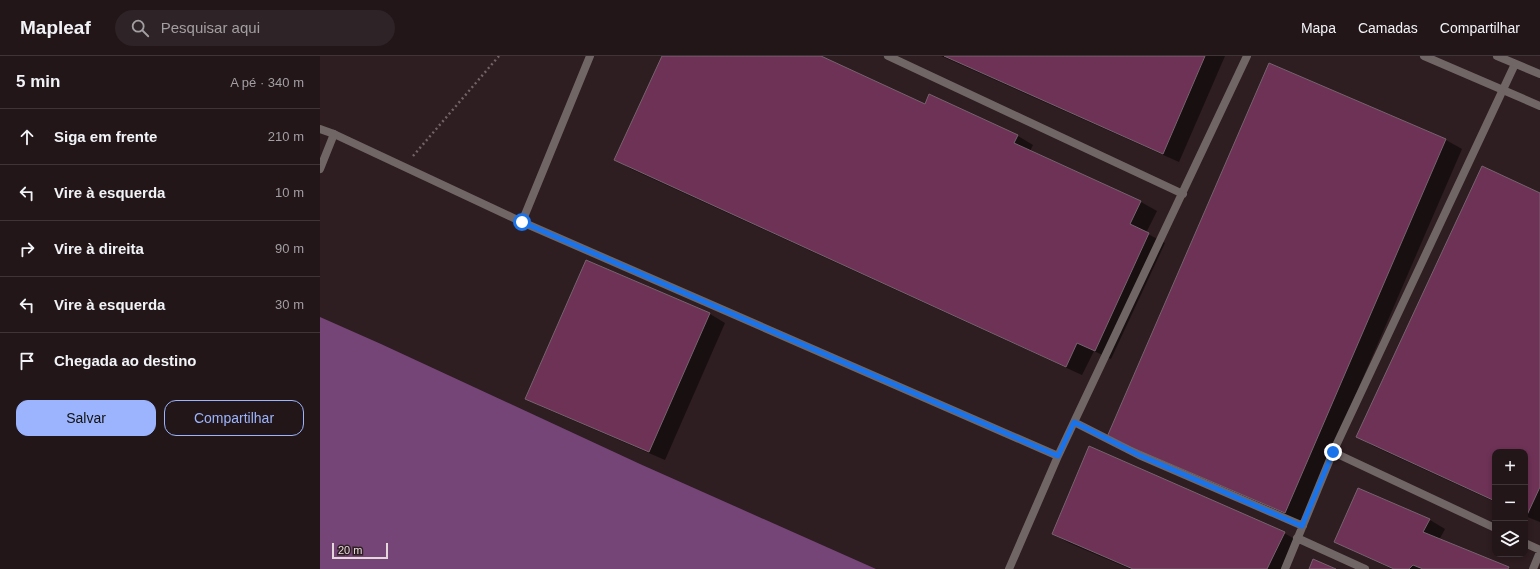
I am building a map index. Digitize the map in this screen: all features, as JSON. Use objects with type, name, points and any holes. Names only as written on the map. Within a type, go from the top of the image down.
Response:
[{"type":"street","points":[[522,222],[590,56]]},
{"type":"street","points":[[888,56],[1183,194]]},
{"type":"street","points":[[1009,569],[1058,456],[1247,56]]},
{"type":"street","points":[[1424,56],[1503,90],[1539,103]]},
{"type":"street","points":[[1497,56],[1540,74]]},
{"type":"street","points":[[1285,569],[1333,452],[1515,64]]},
{"type":"street","points":[[320,129],[334,134],[522,222],[1058,456]]},
{"type":"street","points":[[320,169],[334,134]]},
{"type":"street","points":[[1074,422],[1139,455],[1302,526]]},
{"type":"street","points":[[1333,452],[1492,527]]},
{"type":"street","points":[[1297,538],[1364,569]]},
{"type":"street","points":[[1528,544],[1540,551],[1533,569]]},
{"type":"path","points":[[404,167],[499,56]]},
{"type":"shaded area","points":[[320,317],[640,464],[876,569],[320,569]]},
{"type":"building","points":[[662,56],[821,56],[925,104],[929,94],[1018,135],[1014,143],[1141,201],[1130,224],[1149,233],[1095,351],[1077,343],[1066,367],[614,160]]},
{"type":"building","points":[[944,56],[1205,56],[1163,154]]},
{"type":"building","points":[[1269,63],[1446,139],[1285,513],[1107,437]]},
{"type":"building","points":[[1482,166],[1540,193],[1540,487],[1528,513],[1528,449],[1492,449],[1492,500],[1356,437]]},
{"type":"building","points":[[586,260],[710,313],[649,452],[525,399]]},
{"type":"building","points":[[1089,446],[1285,532],[1267,569],[1133,569],[1052,534]]},
{"type":"building","points":[[1358,488],[1430,519],[1423,532],[1509,567],[1508,569],[1423,569],[1413,565],[1409,569],[1394,569],[1334,542]]},
{"type":"building","points":[[1313,559],[1336,569],[1309,569]]},
{"type":"route","points":[[522,222],[1058,456],[1074,422],[1139,455],[1202,481],[1302,526],[1333,452]]}]
